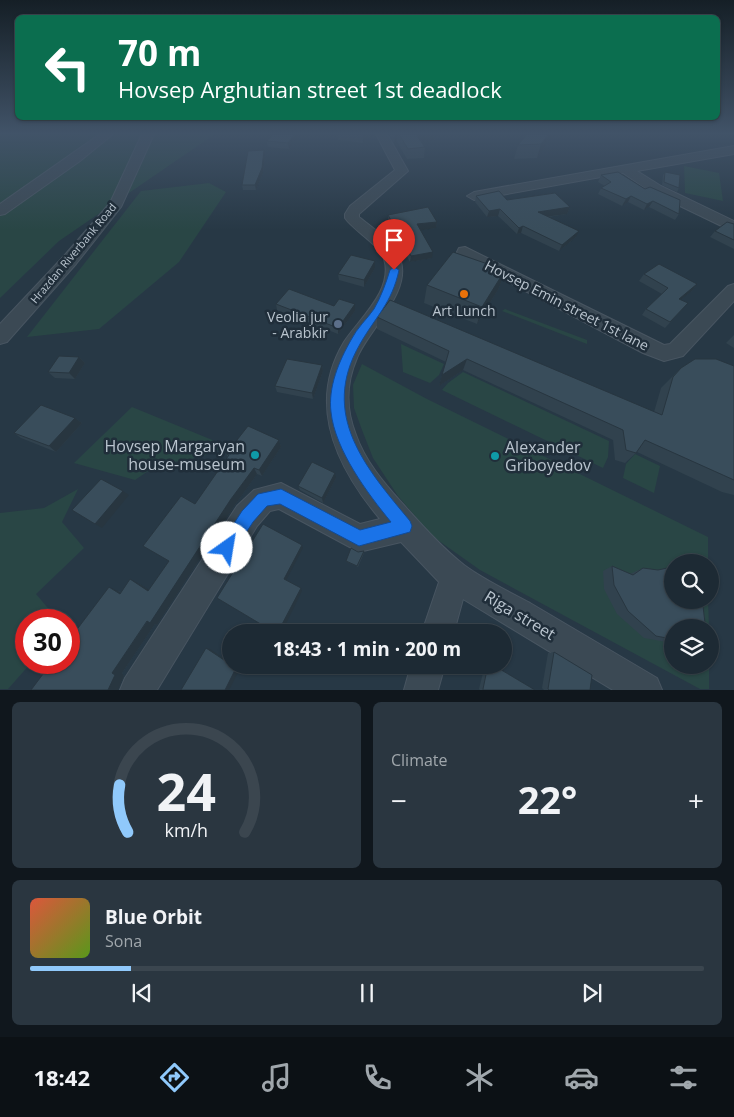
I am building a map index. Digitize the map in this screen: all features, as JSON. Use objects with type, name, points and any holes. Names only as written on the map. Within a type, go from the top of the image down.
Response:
[{"type":"street","points":[[0,210],[64,166]]},
{"type":"street","name":"Hrazdan Riverbank Road","points":[[0,337],[70,260],[116,204],[133,166]]},
{"type":"street","name":"Riga street","points":[[401,166],[402,171],[352,214],[352,218],[392,257],[394,270],[391,283],[378,310],[346,358],[339,385],[337,412],[343,433],[356,460],[377,493],[405,526],[455,577],[645,690]]},
{"type":"street","points":[[474,196],[641,166]]},
{"type":"street","points":[[625,169],[656,189],[734,227]]},
{"type":"street","name":"Hovsep Emin street 1st lane","points":[[465,252],[650,348],[664,353],[676,350],[734,290]]},
{"type":"street","points":[[137,690],[248,516],[263,499],[281,496],[359,538],[405,526]]},
{"type":"street","points":[[440,624],[455,577]]},
{"type":"street","points":[[421,690],[425,674]]},
{"type":"green space","points":[[0,166],[168,166],[59,241],[0,298]]},
{"type":"green space","points":[[684,166],[719,173],[723,201],[685,193]]},
{"type":"green space","points":[[209,183],[226,192],[179,262],[99,329],[27,337],[141,191]]},
{"type":"green space","points":[[505,309],[587,340],[587,344],[502,311]]},
{"type":"green space","points":[[401,344],[444,364],[439,375],[430,383],[403,372]]},
{"type":"green space","points":[[362,364],[427,399],[708,537],[708,554],[664,554],[664,609],[708,609],[709,619],[664,619],[664,670],[480,570],[432,536],[398,496],[373,458],[354,408],[353,385]]},
{"type":"green space","points":[[463,372],[609,441],[608,457],[603,468],[442,390]]},
{"type":"green space","points":[[132,407],[227,446],[201,457],[157,465],[135,480],[74,463]]},
{"type":"green space","points":[[635,454],[660,466],[654,493],[623,478],[626,464]]},
{"type":"green space","points":[[78,489],[62,522],[84,548],[36,594],[49,609],[15,609],[15,674],[21,674],[8,689],[0,689],[0,513],[44,508]]},
{"type":"green space","points":[[672,674],[709,674],[709,689],[700,689]]},
{"type":"building","points":[[245,166],[262,166],[255,185],[242,185]]},
{"type":"building","points":[[618,172],[645,189],[650,187],[680,200],[679,214],[653,201],[647,204],[631,196],[626,199],[601,188],[611,182],[601,175]]},
{"type":"building","points":[[665,172],[680,175],[679,188],[664,182]]},
{"type":"building","points":[[499,191],[507,200],[555,193],[570,207],[538,212],[579,231],[562,245],[523,226],[519,228],[500,209],[489,211],[476,196]]},
{"type":"building","points":[[428,207],[437,222],[417,224],[433,252],[411,256],[388,215]]},
{"type":"building","points":[[727,222],[734,224],[734,240],[715,231]]},
{"type":"building","points":[[453,252],[505,270],[482,307],[427,285]]},
{"type":"building","points":[[351,255],[375,261],[364,280],[338,274]]},
{"type":"building","points":[[659,264],[697,284],[679,299],[688,303],[670,322],[646,309],[668,288],[644,274]]},
{"type":"building","points":[[289,289],[334,306],[339,299],[355,304],[338,328],[276,304]]},
{"type":"building","points":[[390,300],[662,415],[673,377],[681,368],[695,359],[716,359],[734,366],[734,480],[645,440],[636,453],[626,450],[623,430],[467,359],[442,375],[449,351],[377,317]]},
{"type":"building","points":[[59,356],[79,357],[69,373],[48,372]]},
{"type":"building","points":[[287,359],[322,365],[312,393],[275,386]]},
{"type":"building","points":[[41,405],[75,418],[49,446],[14,433]]},
{"type":"building","points":[[248,426],[279,440],[259,470],[254,468],[231,499],[150,623],[147,621],[112,673],[115,675],[108,690],[31,690],[43,674],[80,674],[80,625],[109,587],[120,594],[130,579],[148,591],[169,561],[143,546],[181,496],[195,504],[229,455],[226,454]]},
{"type":"building","points":[[312,462],[335,473],[322,498],[298,486]]},
{"type":"building","points":[[101,479],[123,491],[95,524],[72,510]]},
{"type":"building","points":[[263,524],[302,545],[284,579],[301,588],[282,624],[261,624],[217,598]]},
{"type":"building","points":[[351,548],[358,552],[364,551],[357,566],[346,561]]},
{"type":"building","points":[[612,566],[633,575],[643,568],[664,569],[664,609],[703,609],[705,619],[664,619],[664,638],[656,636],[628,611],[614,585]]},
{"type":"building","points":[[206,648],[222,659],[222,674],[233,674],[225,690],[181,690]]},
{"type":"building","points":[[554,652],[592,675],[590,690],[548,689]]},
{"type":"building","points":[[486,674],[508,674],[535,690],[483,690]]},
{"type":"place","name":"Art Lunch","points":[[464,294]]},
{"type":"place","name":"Veolia jur - Arabkir","points":[[338,324]]},
{"type":"place","name":"Hovsep Margaryan house-museum","points":[[255,455]]},
{"type":"place","name":"Alexander Griboyedov","points":[[495,456]]},
{"type":"route","points":[[227,548],[248,516],[263,499],[281,496],[359,538],[405,526],[377,493],[356,460],[343,433],[337,412],[339,385],[346,358],[378,310],[391,283],[394,270]]}]
